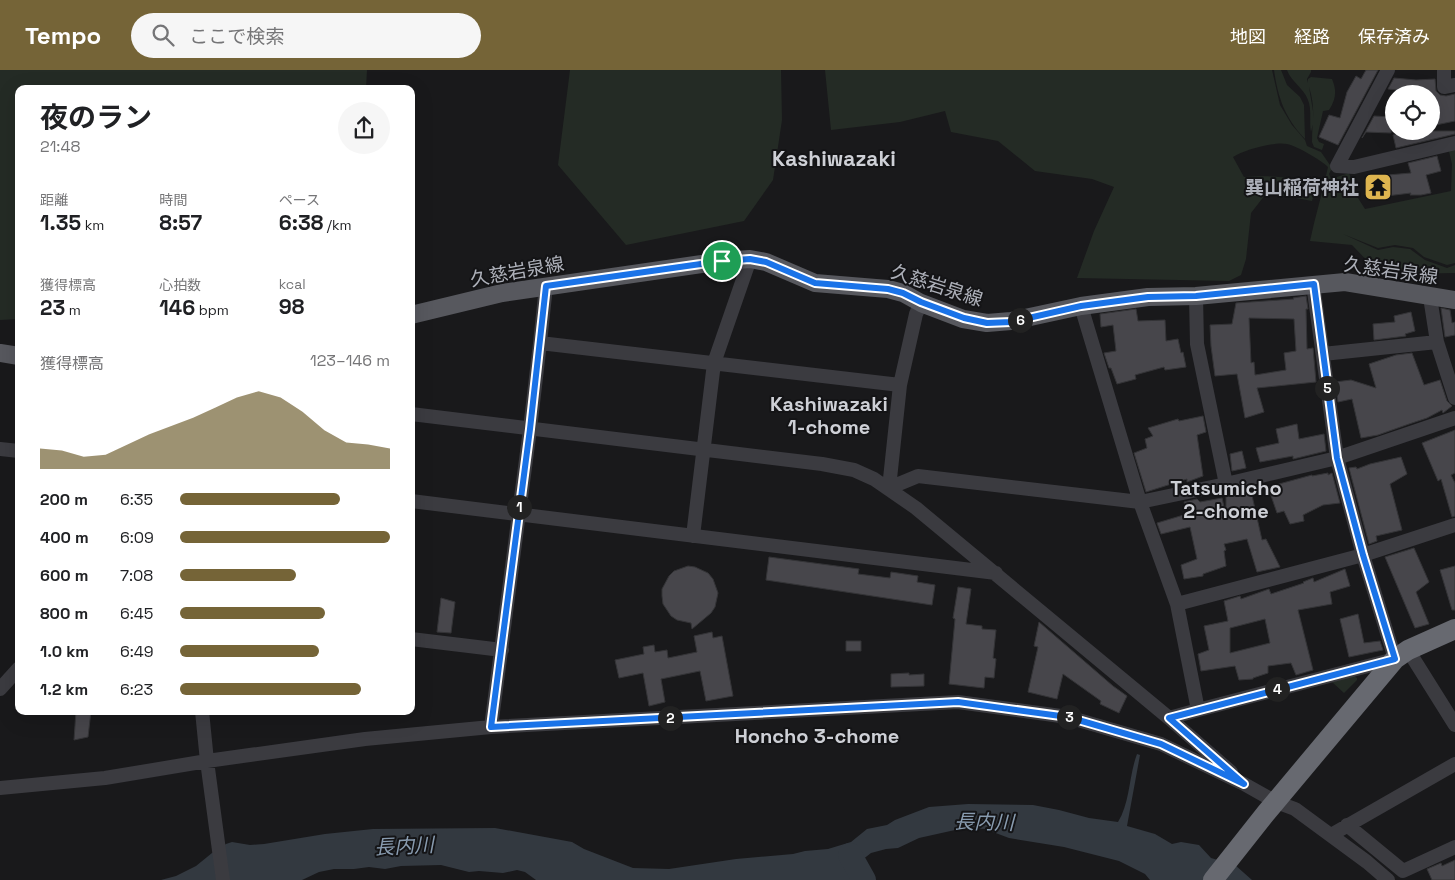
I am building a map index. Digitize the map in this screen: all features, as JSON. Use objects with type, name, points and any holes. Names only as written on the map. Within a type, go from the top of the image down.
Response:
[{"type":"highway","points":[[1213,880],[1401,654],[1455,630]]},
{"type":"main road","name":"久慈岩泉線","points":[[415,314],[502,293],[722,261],[750,259],[766,262],[815,283],[888,289],[903,293],[921,302],[964,318],[987,323],[1011,322],[1081,306],[1148,297],[1196,296],[1345,282],[1455,300]]},
{"type":"main road","points":[[0,353],[15,355]]},
{"type":"street","points":[[1388,70],[1337,166],[1354,167],[1455,143]]},
{"type":"street","points":[[1444,70],[1444,87],[1455,85]]},
{"type":"street","points":[[693,536],[714,363],[750,259]]},
{"type":"street","points":[[1314,284],[1337,458],[1363,555],[1401,654],[1455,725]]},
{"type":"street","points":[[491,727],[530,429],[546,286]]},
{"type":"street","points":[[1196,296],[1197,344],[1226,484]]},
{"type":"street","points":[[1430,297],[1437,342],[1455,398]]},
{"type":"street","points":[[889,488],[900,386],[916,314],[921,302]]},
{"type":"street","points":[[1081,306],[1140,502],[1177,604],[1198,710]]},
{"type":"street","points":[[540,342],[900,386]]},
{"type":"street","points":[[1323,354],[1437,342]]},
{"type":"street","points":[[415,415],[822,464],[854,470],[874,479],[916,508],[996,574],[1169,718],[1271,808],[1295,809],[1367,862],[1388,880]]},
{"type":"street","points":[[889,488],[918,476],[1140,502],[1337,458],[1455,418]]},
{"type":"street","points":[[0,449],[15,451]]},
{"type":"street","points":[[415,501],[996,574]]},
{"type":"street","points":[[1177,604],[1363,555],[1455,525]]},
{"type":"street","points":[[415,639],[502,650]]},
{"type":"street","points":[[1169,718],[1401,654]]},
{"type":"street","points":[[0,689],[15,672]]},
{"type":"street","points":[[0,788],[105,778],[365,739],[491,727],[958,702],[1068,717],[1161,744],[1244,784]]},
{"type":"street","points":[[202,715],[223,880]]},
{"type":"street","points":[[1331,835],[1455,764]]},
{"type":"street","points":[[1346,825],[1403,871],[1455,847]]},
{"type":"shaded area","points":[[0,70],[367,70],[366,85],[15,85],[15,319],[0,320]]},
{"type":"shaded area","points":[[570,70],[781,70],[782,120],[773,180],[744,221],[626,245],[558,165]]},
{"type":"shaded area","points":[[825,70],[1272,70],[1280,105],[1292,125],[1305,140],[1307,146],[1321,152],[1332,168],[1329,174],[1331,179],[1349,173],[1358,198],[1365,209],[1451,191],[1452,164],[1448,147],[1455,146],[1455,263],[1447,265],[1424,257],[1413,248],[1395,245],[1378,248],[1343,234],[1378,250],[1393,247],[1410,249],[1425,260],[1447,268],[1455,265],[1455,273],[1397,274],[1374,268],[1352,245],[1310,241],[1328,167],[1303,150],[1282,143],[1260,147],[1233,157],[1244,177],[1281,177],[1317,184],[1312,201],[1274,194],[1265,195],[1251,213],[1246,259],[1241,275],[1229,281],[1077,278],[1094,231],[1114,187],[1092,179],[1035,171],[998,141],[951,132],[945,111],[900,122],[831,130]]},
{"type":"shaded area","points":[[1274,70],[1281,70],[1287,85],[1300,97],[1304,105],[1305,139],[1287,115],[1278,90]]},
{"type":"shaded area","points":[[1287,70],[1311,70],[1307,79],[1308,83],[1308,79],[1311,77],[1332,79],[1335,87],[1334,99],[1329,110],[1323,111],[1317,138],[1319,142],[1324,144],[1322,150],[1314,147],[1312,142],[1313,124],[1311,132],[1308,100]]},
{"type":"shaded area","points":[[1354,676],[1357,680],[1344,693],[1332,682]]},
{"type":"water","name":"長内川","points":[[1137,754],[1140,755],[1127,826],[1155,834],[1172,844],[1181,842],[1199,845],[1211,858],[1235,865],[1252,880],[1150,880],[1145,874],[1119,861],[1064,847],[1009,838],[985,829],[964,828],[919,838],[898,848],[871,853],[862,860],[852,880],[536,880],[525,872],[517,870],[503,873],[469,872],[441,865],[401,866],[385,869],[369,867],[334,869],[319,872],[302,880],[161,880],[176,876],[196,866],[212,853],[232,842],[250,845],[264,844],[325,834],[373,829],[495,828],[572,842],[584,849],[633,868],[669,869],[736,859],[828,849],[851,842],[867,829],[887,825],[929,807],[968,804],[1033,805],[1089,818],[1118,822],[1125,806]]},
{"type":"building","points":[[1366,70],[1378,70],[1338,145],[1319,137],[1329,115],[1340,118],[1347,92],[1356,76],[1361,79]]},
{"type":"building","points":[[1394,78],[1435,79],[1436,85],[1390,85]]},
{"type":"building","points":[[1455,94],[1455,121],[1440,124],[1440,95]]},
{"type":"building","points":[[1374,116],[1385,117],[1385,133],[1366,132],[1362,138]]},
{"type":"building","points":[[1440,131],[1455,131],[1455,134],[1440,138]]},
{"type":"building","points":[[1394,140],[1430,140],[1396,148]]},
{"type":"building","points":[[1437,156],[1441,171],[1426,175],[1431,193],[1410,195],[1411,193],[1378,197],[1378,192],[1369,193],[1368,182],[1376,181],[1376,176],[1411,173],[1408,163]]},
{"type":"building","points":[[1306,296],[1308,309],[1306,309],[1307,349],[1313,348],[1316,382],[1257,388],[1264,412],[1245,418],[1237,374],[1215,376],[1210,325],[1232,324],[1236,303]],"holes":[[[1249,318],[1294,319],[1296,351],[1284,353],[1286,370],[1255,375],[1254,362],[1251,363]]]},
{"type":"building","points":[[1441,308],[1450,310],[1452,323],[1455,322],[1455,335],[1445,337]]},
{"type":"building","points":[[1136,309],[1138,321],[1165,320],[1166,341],[1178,339],[1186,367],[1165,370],[1164,367],[1135,375],[1136,379],[1117,384],[1104,353],[1116,351],[1113,325],[1101,327],[1100,314]]},
{"type":"building","points":[[1411,312],[1415,331],[1405,334],[1406,336],[1374,340],[1373,324],[1395,322],[1394,316]]},
{"type":"building","points":[[1412,353],[1424,385],[1440,380],[1447,401],[1452,406],[1443,413],[1442,410],[1427,418],[1378,435],[1361,438],[1352,399],[1338,402],[1335,382],[1351,380],[1376,388],[1369,364],[1396,355]]},
{"type":"building","points":[[1203,416],[1206,432],[1197,435],[1203,476],[1146,492],[1134,453],[1147,448],[1145,439],[1153,436],[1148,428],[1178,419],[1179,421]]},
{"type":"building","points":[[1297,424],[1299,439],[1324,434],[1326,451],[1293,459],[1293,456],[1260,462],[1256,448],[1279,443],[1276,429]]},
{"type":"building","points":[[1455,430],[1455,473],[1451,475],[1455,483],[1455,516],[1452,517],[1441,479],[1438,481],[1422,443]]},
{"type":"building","points":[[1242,451],[1246,468],[1232,471],[1230,454]]},
{"type":"building","points":[[1401,457],[1407,474],[1390,484],[1402,530],[1376,536],[1377,541],[1369,544],[1349,468],[1356,467],[1357,469]]},
{"type":"building","points":[[1328,473],[1328,475],[1332,473],[1340,503],[1323,505],[1303,515],[1304,521],[1290,524],[1284,511],[1277,513],[1268,487],[1312,475]]},
{"type":"building","points":[[1251,491],[1262,540],[1266,539],[1280,567],[1257,572],[1247,539],[1224,544],[1226,566],[1203,574],[1203,576],[1184,579],[1181,565],[1197,559],[1190,527],[1161,534],[1157,523],[1187,514],[1184,502],[1197,499],[1200,502],[1222,498],[1224,507],[1226,507],[1226,497]]},
{"type":"building","points":[[1414,548],[1429,582],[1416,592],[1429,624],[1415,628],[1385,557]]},
{"type":"building","points":[[769,557],[859,569],[858,574],[890,578],[891,572],[918,576],[917,582],[935,585],[932,605],[766,580]]},
{"type":"building","points":[[688,566],[708,573],[713,579],[718,593],[715,607],[711,613],[692,629],[691,623],[677,620],[671,616],[663,604],[662,596],[662,589],[669,576],[674,571]]},
{"type":"building","points":[[1455,566],[1455,610],[1452,610],[1440,570]]},
{"type":"building","points":[[1345,569],[1350,586],[1330,592],[1332,604],[1298,610],[1313,670],[1296,675],[1291,663],[1268,666],[1268,673],[1253,679],[1239,680],[1235,666],[1201,671],[1198,654],[1209,650],[1204,626],[1228,621],[1224,601],[1240,596],[1241,599],[1269,589],[1271,594],[1313,578],[1314,582]],"holes":[[[1265,619],[1270,643],[1230,653],[1230,628]]]},
{"type":"building","points":[[958,587],[971,589],[966,624],[982,626],[982,629],[996,630],[993,658],[996,659],[994,678],[985,677],[984,688],[949,684],[955,619],[953,618]]},
{"type":"building","points":[[441,598],[455,602],[451,633],[437,632]]},
{"type":"building","points":[[1358,614],[1364,643],[1380,641],[1383,650],[1349,657],[1340,619]]},
{"type":"building","points":[[1039,622],[1127,696],[1119,713],[1100,704],[1101,701],[1063,674],[1057,699],[1028,692],[1038,647],[1034,646]]},
{"type":"building","points":[[712,632],[713,638],[722,636],[733,696],[706,701],[700,671],[661,679],[665,702],[649,706],[643,673],[619,678],[615,660],[644,654],[643,647],[654,645],[655,652],[667,650],[668,658],[697,652],[694,636]]},
{"type":"building","points":[[846,641],[861,641],[861,651],[846,651]]},
{"type":"building","points":[[909,673],[909,675],[924,674],[924,686],[891,687],[891,674]]},
{"type":"building","points":[[76,715],[91,715],[88,737],[74,740]]},
{"type":"building","points":[[1455,860],[1455,880],[1432,880],[1427,869],[1441,863],[1442,866]]},
{"type":"waterway","points":[[850,855],[864,880]]},
{"type":"place","name":"巽山稲荷神社","points":[[1378,187]]},
{"type":"district","name":"Kashiwazaki","points":[[834,159]]},
{"type":"district","name":"Kashiwazaki 1-chome","points":[[829,416]]},
{"type":"district","name":"Tatsumicho 2-chome","points":[[1226,500]]},
{"type":"district","name":"Honcho 3-chome","points":[[817,736]]},
{"type":"route","points":[[750,259],[766,262],[815,283],[888,289],[903,293],[921,302],[964,318],[987,323],[1011,322],[1081,306],[1148,297],[1237,293],[1314,284],[1337,458],[1363,555],[1395,659],[1169,718],[1244,784],[1161,744],[1068,717],[958,702],[491,727],[530,429],[546,286],[722,261],[750,259]]}]
